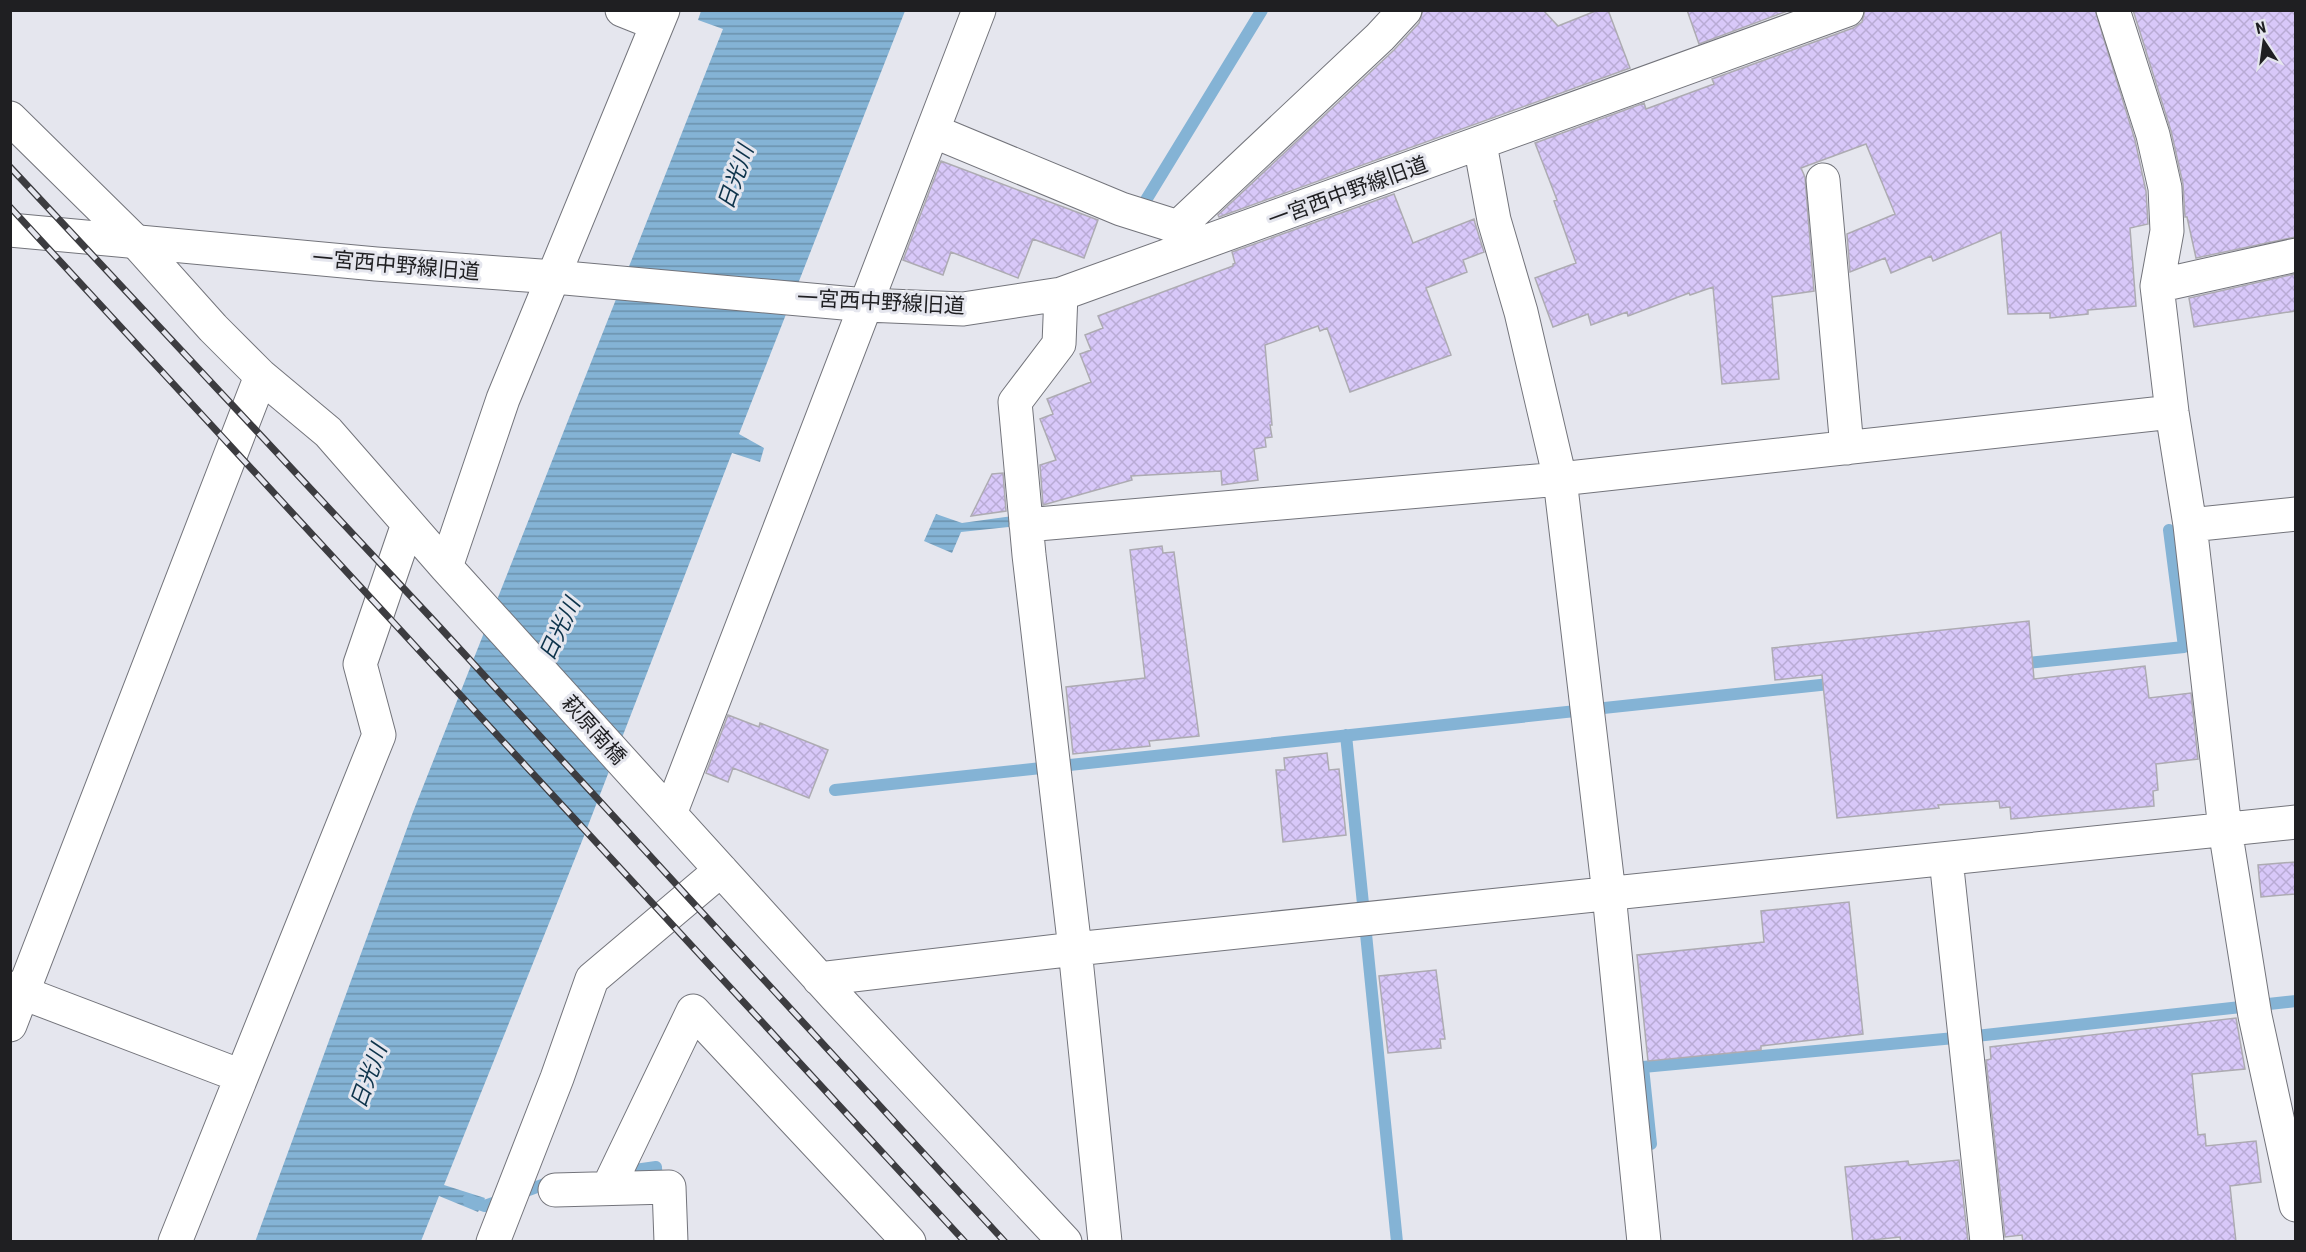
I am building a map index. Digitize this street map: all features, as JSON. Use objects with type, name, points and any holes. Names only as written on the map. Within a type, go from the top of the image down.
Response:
[{"type":"street","points":[[446,567],[503,399],[660,17],[622,10]]},
{"type":"street","points":[[670,814],[979,10]]},
{"type":"street","points":[[933,131],[1121,209],[1183,239],[1405,10]]},
{"type":"street","name":"一宮西中野線旧道","points":[[10,230],[376,264],[554,277],[866,305],[963,309],[1061,294],[1183,239],[1480,144],[1847,10]]},
{"type":"street","points":[[2114,10],[2153,135],[2165,188],[2167,231],[2157,286],[2172,412],[2190,525],[2225,829],[2255,1016],[2295,1205]]},
{"type":"street","name":"萩原南橋","points":[[10,118],[136,242],[213,328],[261,376],[328,432],[446,567],[819,979],[1065,1242]]},
{"type":"street","points":[[1480,144],[1494,220],[1521,312],[1560,479],[1609,894],[1644,1242]]},
{"type":"street","points":[[1823,180],[1847,448]]},
{"type":"street","points":[[2157,286],[2295,255]]},
{"type":"street","points":[[1061,294],[1059,344],[1015,402],[1026,525],[1075,949],[1105,1242]]},
{"type":"street","points":[[10,1025],[17,991],[261,376]]},
{"type":"street","points":[[1026,525],[1560,479],[2172,412]]},
{"type":"street","points":[[2190,525],[2295,514]]},
{"type":"street","points":[[175,1242],[379,735],[360,664],[408,524]]},
{"type":"street","points":[[819,979],[1075,949],[2295,822]]},
{"type":"street","points":[[1946,859],[1987,1242]]},
{"type":"street","points":[[493,1242],[557,1078],[592,979],[721,870]]},
{"type":"street","points":[[17,991],[241,1076]]},
{"type":"street","points":[[608,1188],[693,1011],[909,1242]]},
{"type":"street","points":[[555,1190],[669,1187],[671,1242]]},
{"type":"water","name":"日光川","points":[[701,11],[905,11],[739,434],[764,448],[760,462],[732,453],[584,836],[444,1185],[485,1198],[478,1212],[439,1196],[421,1241],[255,1242],[413,812],[723,29],[698,20]]},
{"type":"water","points":[[936,514],[962,523],[1019,515],[1019,526],[961,532],[952,553],[924,541]]},
{"type":"building","points":[[1423,10],[1543,10],[1558,26],[1598,10],[1608,10],[1630,68],[1219,217],[1218,215],[1394,50],[1419,23]]},
{"type":"building","points":[[1687,10],[1790,10],[1699,44]]},
{"type":"building","points":[[1865,10],[2095,10],[2135,140],[2146,191],[2148,224],[2130,228],[2136,306],[2088,310],[2088,314],[2050,318],[2050,313],[2008,314],[2001,232],[1933,261],[1931,256],[1891,273],[1885,258],[1850,272],[1847,234],[1895,214],[1866,144],[1801,168],[1805,177],[1814,291],[1772,297],[1779,379],[1722,384],[1713,287],[1690,295],[1689,293],[1628,316],[1627,312],[1591,325],[1588,314],[1553,327],[1535,278],[1576,263],[1554,201],[1557,200],[1535,143],[1644,103],[1646,109],[1714,84],[1712,79],[1853,28],[1862,22]]},
{"type":"building","points":[[2133,10],[2295,10],[2295,237],[2196,258],[2187,217],[2185,217],[2183,184],[2171,131]]},
{"type":"building","points":[[941,161],[1098,220],[1084,258],[1033,239],[1018,278],[951,252],[943,275],[903,260]]},
{"type":"building","points":[[1394,194],[1413,243],[1474,219],[1484,252],[1463,260],[1467,272],[1426,288],[1451,355],[1350,392],[1327,328],[1320,331],[1318,326],[1265,345],[1272,437],[1265,438],[1266,447],[1254,449],[1258,480],[1222,485],[1221,471],[1131,476],[1132,480],[1043,505],[1040,465],[1056,460],[1040,419],[1053,414],[1047,399],[1091,382],[1080,354],[1091,350],[1085,335],[1103,328],[1098,316],[1233,266],[1235,263],[1232,252]]},
{"type":"building","points":[[2295,274],[2295,311],[2194,327],[2189,298]]},
{"type":"building","points":[[1003,473],[1006,511],[971,516],[992,474]]},
{"type":"building","points":[[1162,546],[1163,553],[1174,552],[1199,736],[1149,741],[1150,746],[1073,754],[1066,687],[1145,678],[1130,550]]},
{"type":"building","points":[[2029,621],[2034,679],[2145,666],[2149,698],[2191,693],[2198,759],[2156,764],[2158,790],[2153,791],[2154,806],[2011,819],[2010,807],[2000,808],[1999,801],[1938,805],[1939,808],[1837,818],[1822,675],[1775,680],[1772,648]]},
{"type":"building","points":[[728,715],[759,727],[760,723],[828,750],[809,798],[733,768],[728,782],[706,773]]},
{"type":"building","points":[[1327,753],[1329,770],[1339,769],[1346,835],[1283,842],[1276,770],[1285,770],[1284,758]]},
{"type":"building","points":[[2295,862],[2295,894],[2261,897],[2258,865]]},
{"type":"building","points":[[1849,902],[1863,1034],[1761,1046],[1761,1050],[1648,1061],[1637,955],[1764,942],[1761,911]]},
{"type":"building","points":[[1436,970],[1445,1039],[1440,1039],[1441,1048],[1388,1053],[1379,976]]},
{"type":"building","points":[[2236,1018],[2245,1069],[2192,1074],[2198,1135],[2205,1134],[2206,1146],[2256,1141],[2261,1182],[2230,1186],[2236,1242],[2023,1242],[2022,1235],[2005,1237],[1986,1060],[1991,1059],[1990,1047]]},
{"type":"building","points":[[1959,1160],[1968,1241],[1901,1242],[1900,1237],[1853,1242],[1845,1167],[1908,1161],[1909,1165]]},
{"type":"waterway","points":[[1146,200],[1262,10]]},
{"type":"waterway","points":[[2017,664],[2184,647],[2169,530]]},
{"type":"waterway","points":[[835,790],[1839,683]]},
{"type":"waterway","points":[[1346,735],[1397,1242]]},
{"type":"waterway","points":[[1651,1144],[1643,1067],[1976,1036],[2296,1001]]},
{"type":"waterway","points":[[621,1172],[656,1167],[657,1186]]},
{"type":"waterway","points":[[468,1200],[485,1206],[553,1181]]},
{"type":"railway","points":[[10,167],[435,622],[1005,1242]]},
{"type":"railway","points":[[10,207],[965,1242]]}]
